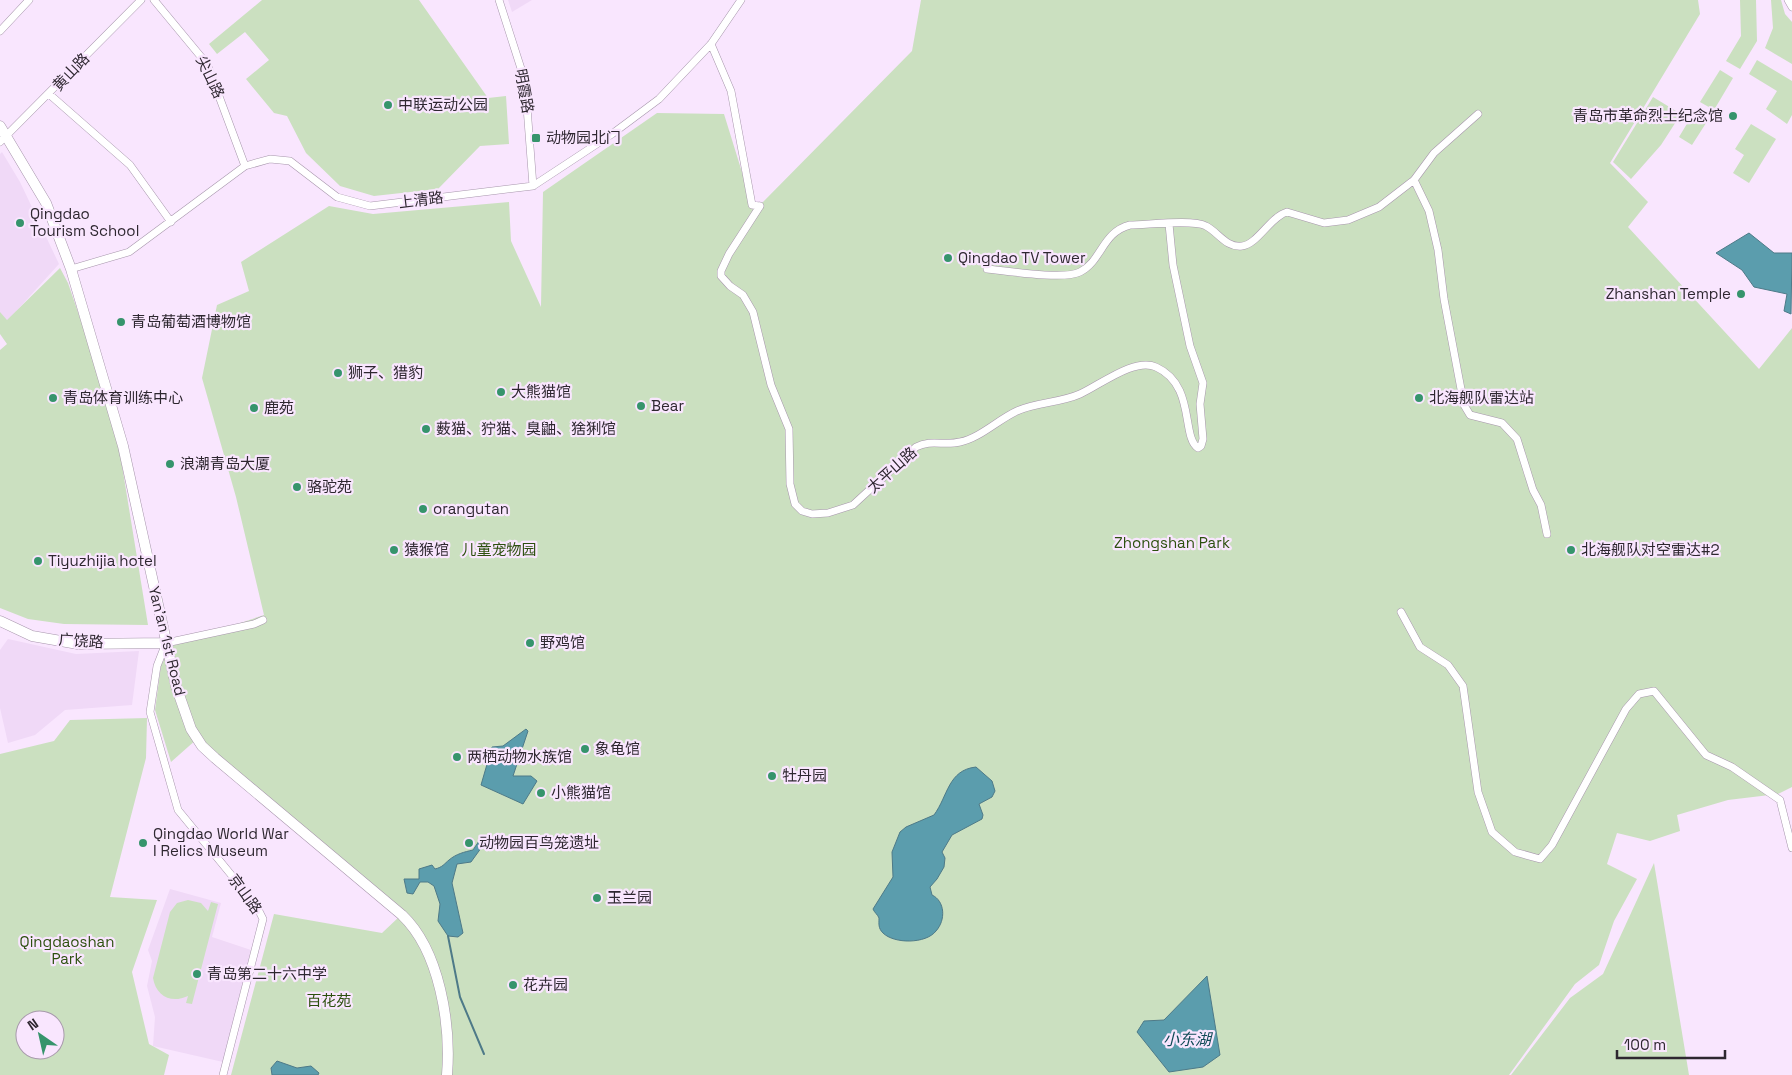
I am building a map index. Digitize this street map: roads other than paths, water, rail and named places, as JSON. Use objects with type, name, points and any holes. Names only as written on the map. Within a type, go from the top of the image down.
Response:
[{"type":"main road","name":"Yan'an 1st Road","points":[[0,126],[3,139],[46,203],[71,269],[123,446],[166,643],[185,716],[202,746],[402,915],[417,930],[428,954],[447,1018],[447,1075]]},
{"type":"main road","name":"广饶路","points":[[0,621],[32,636],[78,644],[166,643]]},
{"type":"street","points":[[0,31],[29,0]]},
{"type":"street","name":"黄山路","points":[[3,139],[141,0]]},
{"type":"street","name":"尖山路","points":[[154,0],[207,64],[245,166]]},
{"type":"street","name":"明霞路","points":[[498,0],[525,81],[533,186]]},
{"type":"street","name":"上清路","points":[[71,269],[129,252],[245,166],[270,159],[290,161],[337,197],[370,206],[533,186],[612,134],[659,99],[711,44],[740,0]]},
{"type":"street","points":[[1788,0],[1792,7]]},
{"type":"street","name":"太平山路","points":[[711,44],[731,91],[752,205],[760,206],[729,254],[721,271],[721,276],[743,296],[753,312],[771,385],[790,428],[790,484],[792,497],[802,511],[812,514],[828,513],[853,505],[916,448],[925,443],[962,442],[1016,411],[1079,395],[1131,368],[1144,364],[1156,367],[1170,376],[1179,387],[1184,401],[1192,443],[1198,448],[1201,446],[1203,439],[1200,404],[1203,384],[1190,346],[1173,265],[1169,224]]},
{"type":"street","points":[[49,94],[130,165],[171,222]]},
{"type":"street","points":[[987,269],[1063,275],[1080,272],[1091,262],[1108,237],[1120,227],[1130,225],[1198,222],[1208,226],[1231,244],[1242,246],[1252,242],[1282,214],[1296,213],[1324,223],[1348,220],[1379,207],[1414,180],[1434,153],[1478,114]]},
{"type":"street","points":[[1414,180],[1429,211],[1438,250],[1444,299],[1464,405],[1470,414],[1502,423],[1517,439],[1533,490],[1541,505],[1547,534]]},
{"type":"street","points":[[1401,612],[1420,646],[1448,665],[1463,686],[1478,792],[1492,832],[1515,852],[1540,859],[1552,845],[1626,709],[1640,694],[1654,691],[1706,755],[1732,767],[1780,800],[1792,848]]},
{"type":"street","points":[[166,643],[254,624],[263,620]]},
{"type":"street","name":"京山路","points":[[166,643],[157,666],[150,712],[178,810],[256,905],[263,919],[223,1075]]},
{"type":"water","points":[[1749,233],[1774,253],[1792,253],[1791,314],[1784,311],[1787,294],[1754,287],[1742,270],[1716,253]]},
{"type":"water","points":[[526,729],[528,731],[513,776],[531,776],[537,781],[523,804],[481,785],[492,747],[503,746]]},
{"type":"water","points":[[976,767],[992,781],[995,791],[992,797],[979,804],[983,815],[982,819],[952,835],[942,852],[945,858],[944,867],[930,887],[932,895],[942,906],[943,916],[939,927],[931,935],[918,940],[902,941],[888,937],[880,929],[879,918],[873,909],[893,877],[892,852],[900,832],[906,827],[934,815],[954,778],[967,769]]},
{"type":"water","points":[[479,841],[484,844],[471,862],[457,864],[452,883],[463,933],[458,937],[448,936],[438,921],[440,904],[434,886],[428,882],[420,882],[413,894],[407,893],[404,879],[419,879],[419,869],[432,865],[435,869],[440,867],[454,856],[473,850]]},
{"type":"water","name":"小东湖","points":[[1207,976],[1220,1055],[1203,1067],[1169,1072],[1137,1032],[1144,1021],[1164,1020]]},
{"type":"water","points":[[277,1061],[297,1068],[311,1066],[319,1073],[318,1075],[272,1075],[271,1068]]},
{"type":"waterway","points":[[448,936],[460,997],[484,1054]]},
{"type":"place","name":"中联运动公园","points":[[388,105]]},
{"type":"place","name":"青岛市革命烈士纪念馆","points":[[1733,116]]},
{"type":"place","name":"动物园北门","points":[[536,138]]},
{"type":"place","name":"Qingdao Tourism School","points":[[20,223]]},
{"type":"place","name":"Qingdao TV Tower","points":[[948,258]]},
{"type":"place","name":"Zhanshan Temple","points":[[1741,294]]},
{"type":"place","name":"青岛葡萄酒博物馆","points":[[121,322]]},
{"type":"place","name":"狮子、猎豹","points":[[338,373]]},
{"type":"place","name":"大熊猫馆","points":[[501,392]]},
{"type":"place","name":"青岛体育训练中心","points":[[53,398]]},
{"type":"place","name":"北海舰队雷达站","points":[[1419,398]]},
{"type":"place","name":"Bear","points":[[641,406]]},
{"type":"place","name":"鹿苑","points":[[254,408]]},
{"type":"place","name":"薮猫、狞猫、臭鼬、猞猁馆","points":[[426,429]]},
{"type":"place","name":"浪潮青岛大厦","points":[[170,464]]},
{"type":"place","name":"骆驼苑","points":[[297,487]]},
{"type":"place","name":"orangutan","points":[[423,509]]},
{"type":"place","name":"猿猴馆","points":[[394,550]]},
{"type":"place","name":"北海舰队对空雷达#2","points":[[1571,550]]},
{"type":"place","name":"Tiyuzhijia hotel","points":[[38,561]]},
{"type":"place","name":"野鸡馆","points":[[530,643]]},
{"type":"place","name":"象龟馆","points":[[585,749]]},
{"type":"place","name":"两栖动物水族馆","points":[[457,757]]},
{"type":"place","name":"牡丹园","points":[[772,776]]},
{"type":"place","name":"小熊猫馆","points":[[541,793]]},
{"type":"place","name":"Qingdao World War I Relics Museum","points":[[143,843]]},
{"type":"place","name":"动物园百鸟笼遗址","points":[[469,843]]},
{"type":"place","name":"玉兰园","points":[[597,898]]},
{"type":"place","name":"青岛第二十六中学","points":[[197,974]]},
{"type":"place","name":"花卉园","points":[[513,985]]},
{"type":"park label","name":"Zhongshan Park","points":[[1172,543]]},
{"type":"park label","name":"儿童宠物园","points":[[499,550]]},
{"type":"park label","name":"Qingdaoshan Park","points":[[67,950]]},
{"type":"park label","name":"百花苑","points":[[329,1001]]}]
